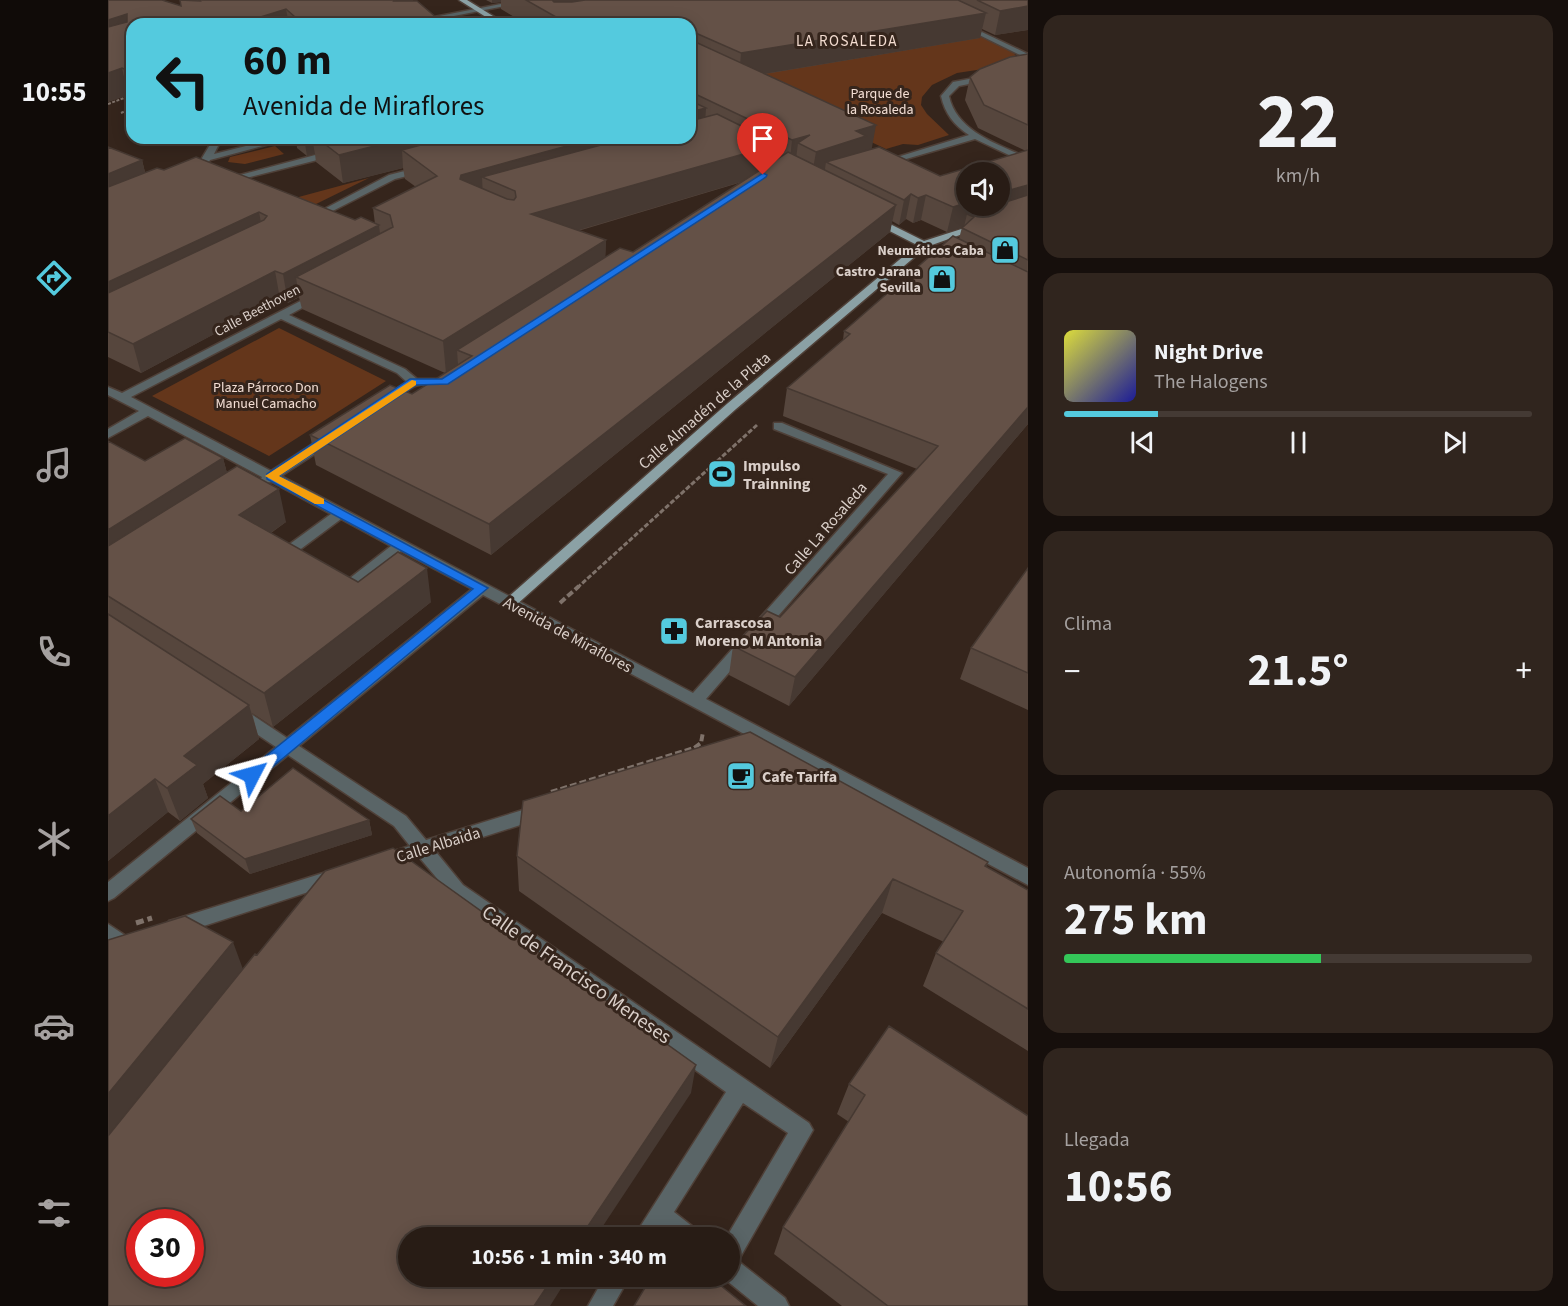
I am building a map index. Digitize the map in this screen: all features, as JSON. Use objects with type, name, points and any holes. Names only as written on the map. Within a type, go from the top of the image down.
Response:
[{"type":"main road","points":[[462,0],[492,18]]},
{"type":"main road","points":[[861,213],[940,254]]},
{"type":"main road","points":[[923,245],[990,223]]},
{"type":"main road","name":"Calle Almadén de la Plata","points":[[510,603],[732,406],[923,245]]},
{"type":"street","points":[[441,18],[461,15],[476,9],[533,0]]},
{"type":"street","points":[[954,21],[1028,57]]},
{"type":"street","points":[[1028,70],[956,84],[945,96],[945,107],[952,118],[976,136],[1028,161]]},
{"type":"street","points":[[876,165],[976,136]]},
{"type":"street","points":[[205,171],[202,166],[214,144]]},
{"type":"street","points":[[206,158],[263,144]]},
{"type":"street","points":[[225,180],[350,149]]},
{"type":"street","points":[[885,153],[895,158]]},
{"type":"street","points":[[313,218],[392,177],[437,165]]},
{"type":"street","points":[[215,176],[242,187]]},
{"type":"street","name":"Calle Beethoven","points":[[123,398],[331,288]]},
{"type":"street","points":[[282,315],[401,371],[414,382]]},
{"type":"street","points":[[375,409],[414,382],[444,382],[464,369]]},
{"type":"street","name":"Avenida de Miraflores","points":[[108,390],[1028,877]]},
{"type":"street","points":[[108,434],[148,411]]},
{"type":"street","name":"Calle La Rosaleda","points":[[695,701],[896,473],[778,426]]},
{"type":"street","points":[[252,488],[337,433]]},
{"type":"street","points":[[189,450],[205,441]]},
{"type":"street","points":[[281,557],[341,513]]},
{"type":"street","points":[[340,592],[400,545]]},
{"type":"street","points":[[108,893],[482,588]]},
{"type":"street","name":"Calle de Francisco Meneses","points":[[228,707],[400,821],[457,890],[802,1130],[740,1235]]},
{"type":"street","points":[[745,747],[768,740]]},
{"type":"street","name":"Calle Albaida","points":[[156,933],[423,849],[553,799]]},
{"type":"street","points":[[313,904],[335,876]]},
{"type":"street","points":[[651,1227],[740,1089]]},
{"type":"street","points":[[658,1215],[674,1227]]},
{"type":"street","points":[[740,1277],[777,1306]]},
{"type":"street","points":[[600,1306],[612,1287]]},
{"type":"path","points":[[118,93],[126,96]]},
{"type":"path","points":[[108,104],[126,98]]},
{"type":"path","points":[[121,113],[126,111]]},
{"type":"path","points":[[552,610],[764,420]]},
{"type":"path","points":[[553,799],[694,748],[701,743],[702,728]]},
{"type":"green space","name":"Parque de la Rosaleda","points":[[749,0],[907,0],[1013,52],[1016,56],[1003,66],[957,73],[932,85],[922,97],[921,105],[949,135],[918,145],[903,144],[886,149],[696,60],[696,18],[653,18]]},
{"type":"green space","points":[[275,146],[284,154],[245,164],[228,162],[230,157]]},
{"type":"green space","points":[[369,178],[314,205],[295,198]]},
{"type":"green space","name":"Plaza Párroco Don Manuel Camacho","points":[[279,328],[386,381],[269,456],[152,396]]},
{"type":"building","points":[[108,0],[162,0],[181,6],[180,0],[417,1],[437,18],[296,18],[286,9],[257,18],[127,18],[127,14],[108,20]]},
{"type":"building","points":[[526,0],[572,2],[585,0],[958,0],[986,13],[741,53],[696,33],[696,18],[552,18],[556,17]]},
{"type":"building","points":[[977,0],[1028,0],[1028,6],[1000,11]]},
{"type":"building","points":[[126,22],[126,70],[122,68],[108,73],[108,27]]},
{"type":"building","points":[[696,42],[876,125],[856,131],[866,136],[816,152],[798,143],[810,135],[792,140],[696,94]]},
{"type":"building","points":[[1028,54],[1028,125],[984,105],[970,77],[980,69],[1010,57]]},
{"type":"building","points":[[696,103],[706,108],[696,110]]},
{"type":"building","points":[[717,114],[772,141],[747,153],[531,214],[606,240],[443,341],[296,277],[393,227],[390,215],[373,208],[437,176],[402,150],[424,144],[574,144],[461,175],[460,179],[514,200],[515,191],[482,177],[605,144],[696,144],[696,119]]},
{"type":"building","points":[[325,144],[382,144],[339,155]]},
{"type":"building","points":[[108,147],[142,160],[108,174]]},
{"type":"building","points":[[879,147],[940,176],[956,171],[956,206],[953,207],[926,195],[918,198],[911,194],[904,200],[826,162]]},
{"type":"building","points":[[1028,150],[1028,185],[1010,190],[1010,162],[987,162]]},
{"type":"building","points":[[788,152],[896,205],[489,524],[310,435],[390,385],[412,394],[472,356],[457,350],[620,248],[633,252]]},
{"type":"building","points":[[196,157],[355,220],[361,217],[379,225],[283,274],[275,271],[133,344],[108,332],[108,293],[264,220],[267,216],[259,212],[108,282],[108,187],[157,168],[164,170]]},
{"type":"building","points":[[1028,195],[1028,260],[962,228],[974,217],[972,216],[1010,216],[1010,201]]},
{"type":"building","points":[[953,236],[1028,272],[1028,407],[795,677],[733,646],[767,611],[780,617],[938,446],[787,388],[850,334],[844,331]]},
{"type":"building","points":[[185,438],[223,458],[108,530],[108,441],[145,461]]},
{"type":"building","points":[[237,466],[279,489],[239,515],[358,582],[398,552],[427,568],[264,693],[108,596],[108,546]]},
{"type":"building","points":[[1028,568],[1028,673],[971,648]]},
{"type":"building","points":[[108,614],[249,705],[184,756],[197,765],[167,788],[155,779],[108,816]]},
{"type":"building","points":[[750,732],[988,862],[985,866],[1028,890],[1028,1009],[936,953],[963,911],[893,879],[778,1037],[517,856],[523,801]]},
{"type":"building","points":[[293,768],[369,820],[245,859],[191,819],[220,796],[241,811]]},
{"type":"building","points":[[393,848],[696,1065],[587,1227],[398,1227],[398,1287],[547,1287],[534,1306],[108,1306],[108,1136],[255,954],[257,955],[325,871]]},
{"type":"building","points":[[185,916],[233,942],[108,1094],[108,940]]},
{"type":"building","points":[[889,1026],[1028,1116],[1028,1306],[888,1306],[783,1227],[865,1095],[849,1084]]},
{"type":"building","points":[[645,1287],[723,1287],[746,1306],[634,1306]]},
{"type":"slow traffic","points":[[319,502],[271,476],[412,383]]},
{"type":"place","name":"Neumáticos Caba","points":[[1005,250]]},
{"type":"place","name":"Castro Jarana Sevilla","points":[[942,279]]},
{"type":"place","name":"Impulso Trainning","points":[[722,474]]},
{"type":"place","name":"Carrascosa Moreno M Antonia","points":[[674,631]]},
{"type":"place","name":"Cafe Tarifa","points":[[741,776]]},
{"type":"district","name":"LA ROSALEDA","points":[[847,41]]},
{"type":"route","points":[[252,775],[482,588],[271,476],[414,382],[444,382],[763,175]]}]
